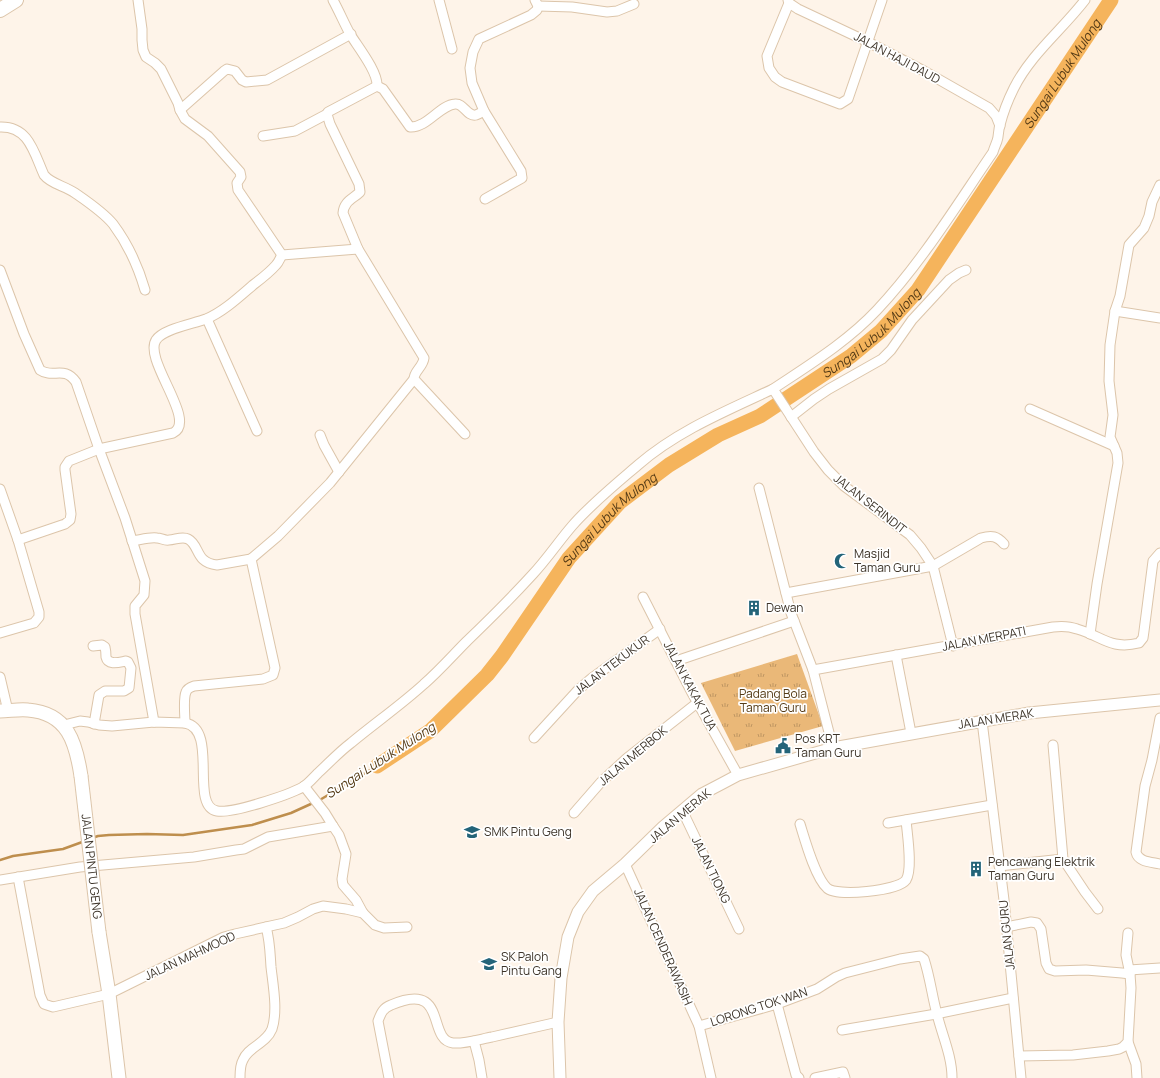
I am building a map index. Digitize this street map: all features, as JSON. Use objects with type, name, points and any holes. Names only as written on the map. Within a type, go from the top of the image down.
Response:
[{"type":"main road","points":[[0,10],[16,0]]},
{"type":"main road","points":[[4,711],[28,710],[39,712],[64,725]]},
{"type":"main road","name":"JALAN PINTU GENG","points":[[64,725],[76,750],[81,776],[99,932],[109,994],[119,1078]]},
{"type":"street","points":[[138,0],[143,50],[146,57],[161,69],[185,119],[208,136],[240,172],[240,177],[236,183],[238,190],[282,255]]},
{"type":"street","points":[[333,0],[351,34],[372,68],[377,86]]},
{"type":"street","points":[[439,0],[452,49]]},
{"type":"street","points":[[789,2],[767,56],[769,68],[782,82],[840,104],[848,99],[882,0]]},
{"type":"street","points":[[64,725],[80,721],[112,726],[154,722],[190,724],[195,727],[199,733],[204,762],[204,794],[207,804],[212,810],[219,812],[229,811],[308,790],[348,745],[424,684],[535,572],[573,524],[640,464],[657,450],[679,436],[774,390],[829,352],[877,310],[920,258],[993,152],[1000,126],[1014,87],[1025,70],[1042,48],[1073,16],[1085,0]]},
{"type":"street","name":"JALAN HAJI DAUD","points":[[789,2],[810,15],[868,42],[924,71],[989,108],[996,116],[1000,126]]},
{"type":"street","points":[[485,199],[522,178],[521,171],[484,111],[472,83],[470,68],[473,52],[479,39],[531,15],[537,10],[536,3],[607,12],[617,11],[634,4]]},
{"type":"street","points":[[180,110],[227,69],[234,70],[242,80],[246,82],[267,80],[351,34]]},
{"type":"street","points":[[377,86],[383,89],[410,127],[422,124],[446,107],[453,104],[460,105],[471,115],[475,116],[484,111]]},
{"type":"street","points":[[263,136],[295,131],[377,86]]},
{"type":"street","points":[[132,541],[156,538],[169,540],[187,538],[205,562],[211,565],[251,559],[278,536],[339,472],[414,379],[414,375],[422,365],[424,358],[358,250],[343,213],[343,208],[345,205],[360,192],[360,188],[330,124],[327,114]]},
{"type":"street","points":[[0,127],[8,127],[22,134],[28,140],[44,175],[48,180],[73,191],[101,212],[112,224],[132,255],[145,290]]},
{"type":"street","points":[[1090,634],[1118,463],[1117,453],[1110,437],[1113,414],[1108,381],[1110,345],[1115,311],[1120,296],[1130,246],[1144,228],[1149,216],[1152,202],[1160,185]]},
{"type":"street","points":[[282,255],[358,250]]},
{"type":"street","points":[[18,540],[65,524],[70,520],[71,514],[65,467],[68,461],[99,449],[173,433],[178,430],[180,426],[179,417],[156,360],[154,350],[155,341],[162,334],[207,319],[231,304],[275,266],[282,255]]},
{"type":"street","points":[[0,270],[24,334],[40,370],[44,373],[64,373],[72,376],[76,382],[132,541],[145,581],[144,594],[135,606],[135,614],[154,722]]},
{"type":"street","points":[[790,415],[829,389],[882,359],[891,350],[912,320],[948,280],[966,270]]},
{"type":"street","points":[[1115,311],[1160,318]]},
{"type":"street","points":[[207,319],[258,431]]},
{"type":"street","points":[[414,379],[465,434]]},
{"type":"street","name":"JALAN SERINDIT","points":[[774,390],[828,470],[844,486],[910,535],[921,548],[933,566],[953,646]]},
{"type":"street","points":[[1030,409],[1114,446]]},
{"type":"street","points":[[320,435],[339,472]]},
{"type":"street","points":[[759,488],[786,593],[794,621],[813,670],[833,748]]},
{"type":"street","points":[[0,489],[18,540],[39,612],[39,617],[30,625],[0,633]]},
{"type":"street","points":[[786,593],[933,566],[982,538],[989,536],[995,536],[1004,544]]},
{"type":"street","name":"JALAN MERPATI","points":[[813,670],[1063,626],[1077,628],[1106,642],[1120,646],[1139,643],[1143,638],[1153,561],[1160,553]]},
{"type":"street","points":[[185,723],[186,692],[194,686],[264,679],[273,675],[275,668],[251,559]]},
{"type":"street","name":"JALAN KAKAK TUA","points":[[643,597],[697,703],[738,775]]},
{"type":"street","points":[[676,661],[794,621]]},
{"type":"street","name":"JALAN TEKUKUR","points":[[534,738],[578,690],[592,678],[660,629]]},
{"type":"street","points":[[93,646],[102,645],[105,647],[106,659],[108,662],[126,661],[131,668],[129,688],[127,690],[105,691],[99,695],[94,724]]},
{"type":"street","points":[[896,655],[911,733]]},
{"type":"street","points":[[0,677],[4,711]]},
{"type":"street","name":"JALAN MERAK","points":[[560,1078],[558,1022],[562,978],[568,937],[575,920],[593,891],[702,794],[738,775],[833,748],[1028,713],[1160,700]]},
{"type":"street","name":"JALAN MERBOK","points":[[574,813],[601,782],[627,758],[697,703]]},
{"type":"street","points":[[1160,718],[1156,760],[1145,786],[1136,852],[1138,858],[1141,860],[1160,864]]},
{"type":"street","name":"JALAN GURU","points":[[982,721],[1006,927],[1021,1078]]},
{"type":"street","points":[[1053,745],[1063,859],[1084,892],[1098,909]]},
{"type":"street","points":[[308,790],[340,835],[346,854],[342,879],[343,885],[356,900],[363,913]]},
{"type":"street","points":[[888,823],[992,805]]},
{"type":"street","name":"JALAN TIONG","points":[[683,812],[739,929]]},
{"type":"street","points":[[800,824],[808,850],[821,881],[828,890],[835,892],[863,893],[901,884],[908,876],[909,844],[906,820]]},
{"type":"street","points":[[0,880],[80,867],[194,857],[244,849],[268,837],[333,826]]},
{"type":"street","points":[[999,866],[1063,859]]},
{"type":"street","name":"JALAN CENDERAWASIH","points":[[625,864],[699,1026],[711,1078]]},
{"type":"street","name":"JALAN MAHMOOD","points":[[18,877],[40,995],[44,1004],[53,1007],[109,994],[224,937],[284,923],[313,909],[323,906],[346,908],[363,913],[376,925],[384,928],[407,927]]},
{"type":"street","points":[[1006,927],[1030,922],[1037,923],[1041,929],[1046,963],[1052,970],[1129,972],[1160,968]]},
{"type":"street","points":[[240,1078],[243,1059],[253,1048],[265,1040],[272,1028],[275,998],[271,953],[266,927]]},
{"type":"street","points":[[1128,933],[1126,955],[1131,988],[1126,1044],[1136,1064],[1136,1078]]},
{"type":"street","name":"LORONG TOK WAN","points":[[699,1026],[777,1004],[817,988],[845,973],[900,959],[920,956],[924,959],[928,969],[936,1014]]},
{"type":"street","points":[[842,1030],[936,1014],[1013,998]]},
{"type":"street","points":[[389,1078],[378,1021],[380,1014],[386,1007],[393,1004],[413,999],[430,1005],[442,1036],[445,1040],[453,1043],[474,1041],[558,1022]]},
{"type":"street","points":[[777,1004],[796,1075],[799,1078]]},
{"type":"street","points":[[936,1014],[952,1068],[952,1078]]},
{"type":"street","points":[[474,1041],[482,1078]]},
{"type":"street","points":[[1019,1056],[1073,1055],[1108,1051],[1126,1044]]},
{"type":"street","points":[[815,1078],[843,1072],[845,1078]]},
{"type":"green space","name":"Padang Bola Taman Guru","points":[[797,654],[823,726],[735,751],[701,683]]},
{"type":"waterway","name":"Sungai Lubuk Mulong","points":[[377,766],[430,731],[487,675],[502,656],[569,558],[620,502],[669,465],[718,435],[760,416],[851,356],[881,331],[918,290],[1111,0]]},
{"type":"waterway","name":"Sungai Lubuk Mulong","points":[[318,801],[377,766]]},
{"type":"waterway","name":"Sungai Lubuk Mulong","points":[[92,838],[109,835],[183,835],[252,825],[291,813],[313,803]]},
{"type":"waterway","name":"Sungai Lubuk Mulong","points":[[0,860],[13,856],[63,849],[85,841]]},
{"type":"place","name":"Masjid Taman Guru","points":[[842,561]]},
{"type":"place","name":"Dewan","points":[[754,608]]},
{"type":"place","name":"Pos KRT Taman Guru","points":[[783,746]]},
{"type":"place","name":"SMK Pintu Geng","points":[[472,832]]},
{"type":"place","name":"Pencawang Elektrik Taman Guru","points":[[976,869]]},
{"type":"place","name":"SK Paloh Pintu Gang","points":[[489,964]]}]
